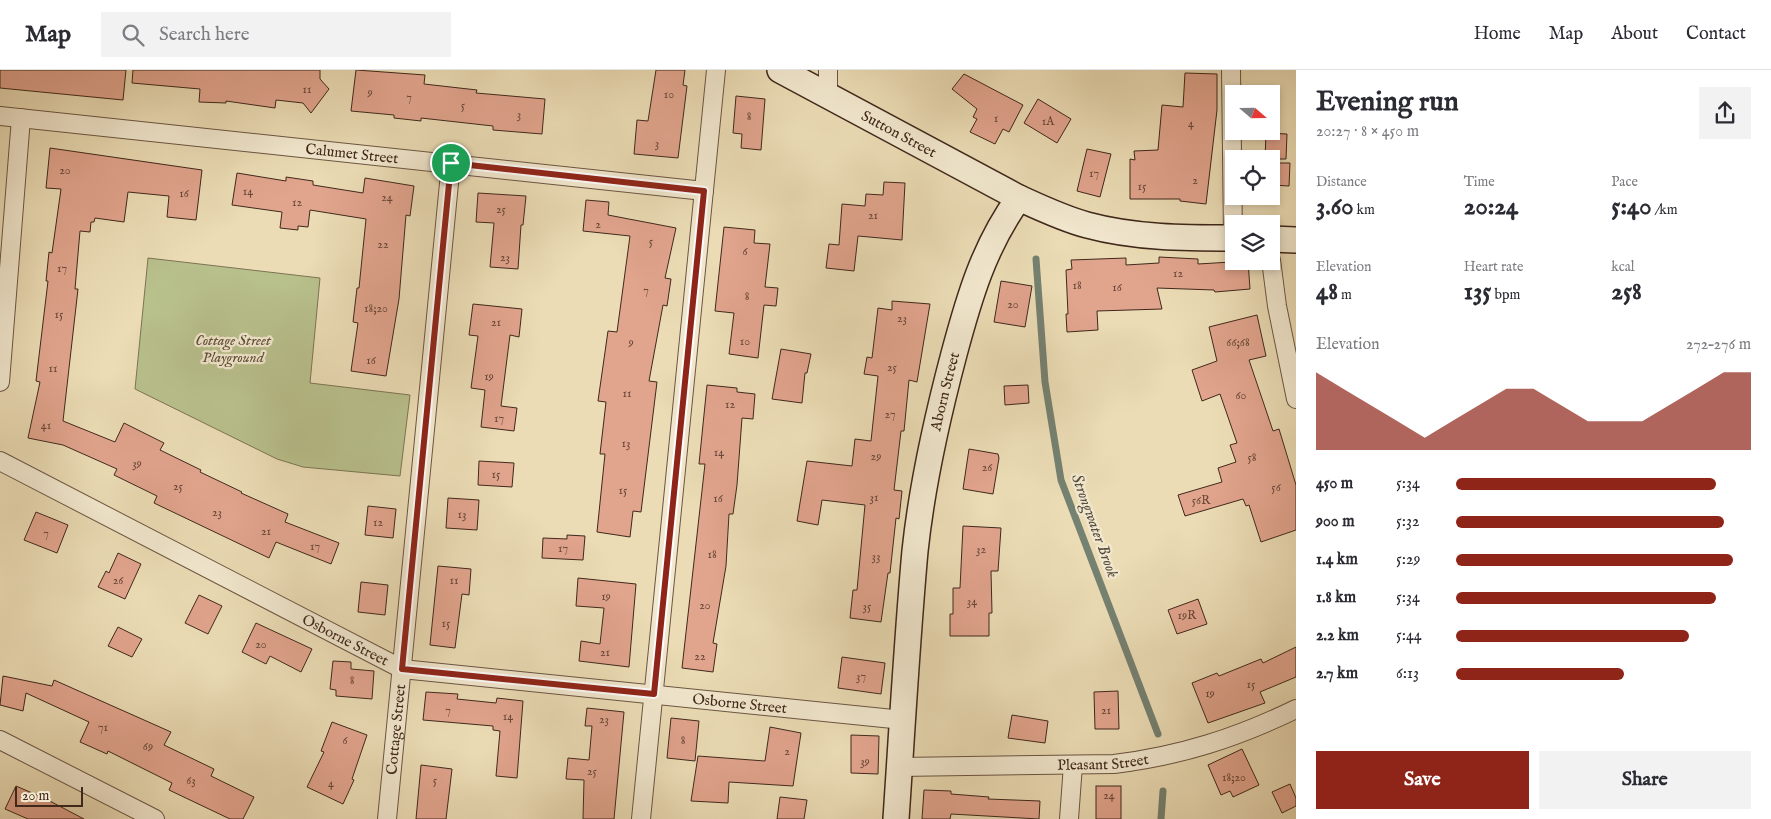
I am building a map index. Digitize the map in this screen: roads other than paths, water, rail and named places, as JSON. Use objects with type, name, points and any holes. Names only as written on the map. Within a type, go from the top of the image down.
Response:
[{"type":"street","points":[[641,819],[716,70]]},
{"type":"street","name":"Sutton Street","points":[[780,70],[1019,198]]},
{"type":"street","points":[[828,70],[828,95]]},
{"type":"street","points":[[1232,70],[1233,215]]},
{"type":"street","name":"Calumet Street","points":[[0,116],[704,191]]},
{"type":"street","points":[[0,382],[21,118]]},
{"type":"street","name":"Cottage Street","points":[[387,819],[451,163]]},
{"type":"street","points":[[1019,198],[1055,214],[1111,231],[1152,236],[1225,238]]},
{"type":"street","name":"Aborn Street","points":[[896,819],[915,550],[925,482],[965,314],[984,260],[1000,224],[1019,198]]},
{"type":"street","points":[[1280,239],[1296,240]]},
{"type":"street","points":[[1272,270],[1277,306],[1296,399]]},
{"type":"street","name":"Osborne Street","points":[[0,461],[402,669],[903,720]]},
{"type":"street","name":"Pleasant Street","points":[[899,767],[1072,765],[1143,760],[1189,751],[1258,727],[1296,709]]},
{"type":"street","points":[[0,740],[155,819]]},
{"type":"street","points":[[1069,819],[1072,765]]},
{"type":"waterway","name":"Strongwater Brook","points":[[1036,259],[1045,382],[1061,480],[1158,734]]},
{"type":"waterway","name":"Strongwater Brook","points":[[1161,819],[1163,791]]},
{"type":"park label","name":"Cottage Street Playground","points":[[233,348]]}]
